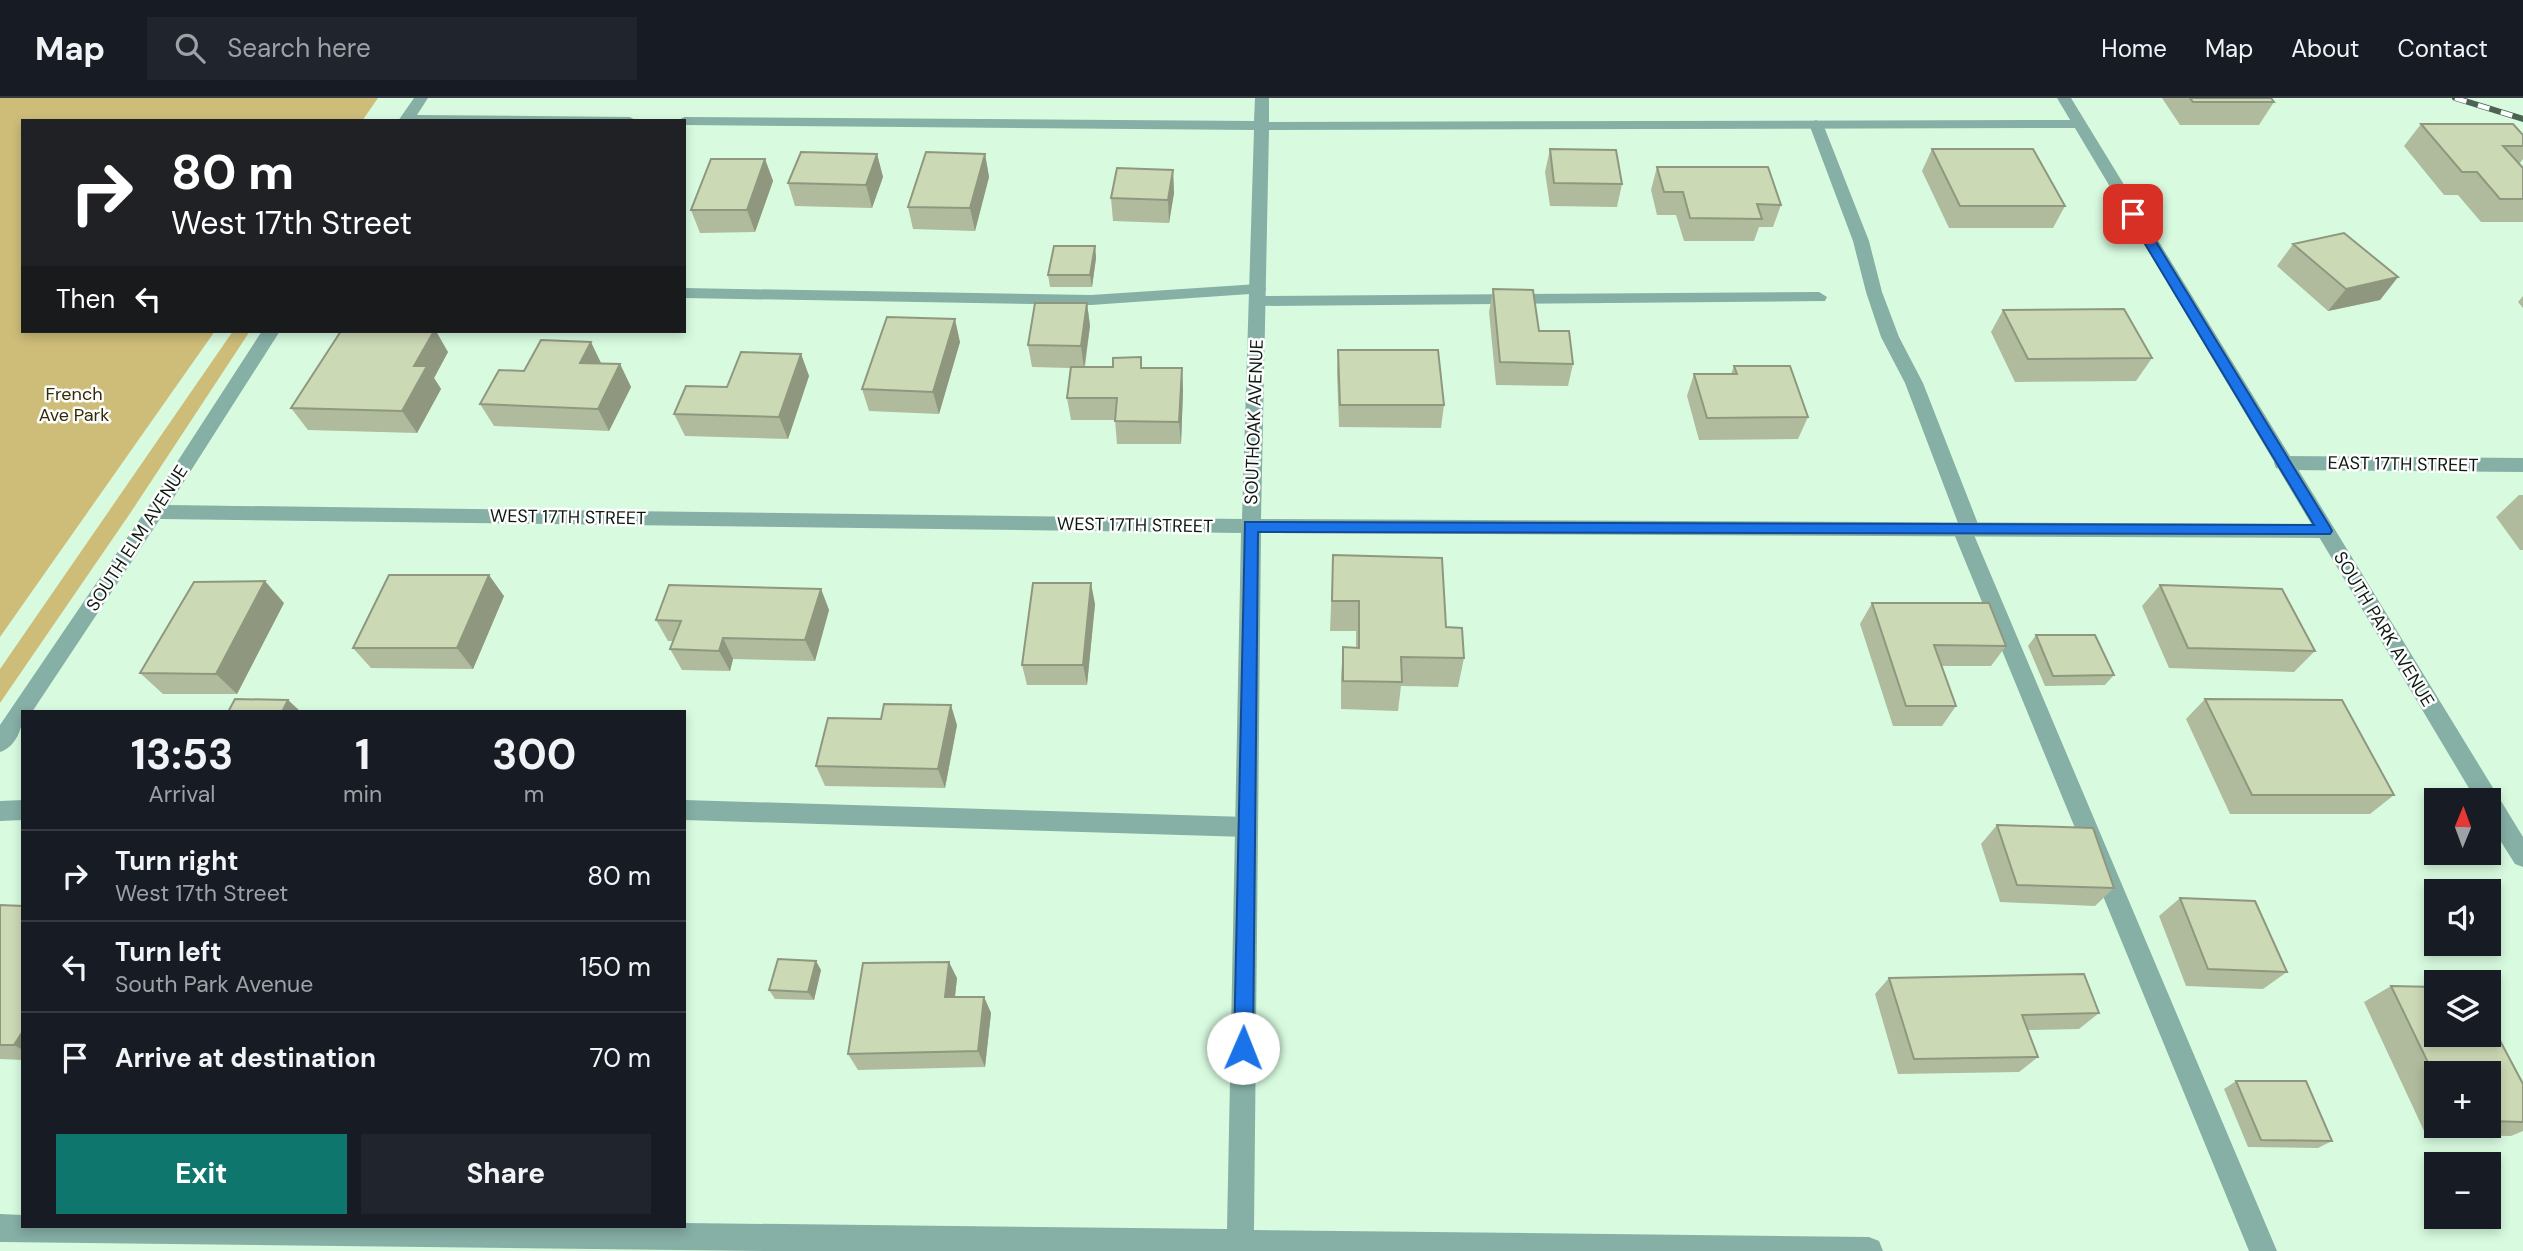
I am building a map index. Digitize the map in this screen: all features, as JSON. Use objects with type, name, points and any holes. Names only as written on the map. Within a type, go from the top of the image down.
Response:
[{"type":"street","points":[[407,119],[421,98]]},
{"type":"street","name":"SOUTHOAK AVENUE","points":[[1240,1246],[1251,526],[1262,98]]},
{"type":"street","name":"SOUTH PARK AVENUE","points":[[2064,98],[2481,788]]},
{"type":"street","points":[[686,121],[1262,126],[2079,124]]},
{"type":"street","points":[[1816,124],[1861,241],[1874,292],[1890,337],[1914,383],[1966,529],[2263,1251]]},
{"type":"street","points":[[686,293],[761,292],[1091,300],[1257,295],[1819,297]]},
{"type":"street","name":"SOUTH ELM AVENUE","points":[[22,710],[155,512],[270,333]]},
{"type":"street","name":"EAST 17TH STREET","points":[[2283,463],[2523,465]]},
{"type":"street","name":"WEST 17TH STREET","points":[[155,512],[1251,526],[2325,531]]},
{"type":"street","name":"SOUTH ELM AVENUE","points":[[0,743],[21,712]]},
{"type":"street","points":[[0,811],[21,810]]},
{"type":"street","points":[[686,810],[1247,827]]},
{"type":"street","name":"SOUTH PARK AVENUE","points":[[2501,821],[2523,857]]},
{"type":"street","points":[[0,1228],[1240,1246],[1869,1251]]},
{"type":"green space","name":"French Ave Park","points":[[0,98],[378,98],[363,119],[21,119],[21,333],[214,333],[0,637]]},
{"type":"green space","points":[[232,333],[249,333],[131,512],[0,703],[0,669]]},
{"type":"building","points":[[2190,98],[2271,98],[2274,102],[2193,102]]},
{"type":"building","points":[[2421,124],[2513,124],[2523,135],[2523,146],[2503,146],[2523,168],[2523,199],[2500,199],[2477,172],[2462,172]]},
{"type":"building","points":[[1550,149],[1616,150],[1622,184],[1554,183]]},
{"type":"building","points":[[1932,149],[2033,149],[2065,206],[1960,206]]},
{"type":"building","points":[[801,152],[877,154],[866,185],[788,183]]},
{"type":"building","points":[[926,152],[985,154],[970,208],[908,207]]},
{"type":"building","points":[[711,159],[765,159],[747,210],[691,210]]},
{"type":"building","points":[[1657,167],[1768,167],[1781,205],[1757,204],[1762,219],[1690,218],[1683,192],[1664,192]]},
{"type":"building","points":[[1117,168],[1173,170],[1168,200],[1111,198]]},
{"type":"building","points":[[2344,233],[2398,277],[2346,289],[2293,244]]},
{"type":"building","points":[[1054,246],[1095,246],[1090,275],[1048,275]]},
{"type":"building","points":[[1493,289],[1533,290],[1539,331],[1569,331],[1573,364],[1500,362]]},
{"type":"building","points":[[1035,303],[1087,303],[1081,346],[1028,345]]},
{"type":"building","points":[[2124,309],[2152,358],[2028,359],[2003,310]]},
{"type":"building","points":[[887,317],[955,319],[933,392],[862,389]]},
{"type":"building","points":[[340,333],[433,333],[414,366],[427,366],[402,411],[291,408]]},
{"type":"building","points":[[541,340],[591,342],[580,363],[620,364],[598,409],[480,404],[499,370],[524,371]]},
{"type":"building","points":[[1338,350],[1438,350],[1444,405],[1340,405]]},
{"type":"building","points":[[741,352],[801,354],[779,417],[674,414],[686,386],[727,387]]},
{"type":"building","points":[[1141,357],[1141,368],[1182,368],[1179,422],[1115,421],[1117,398],[1067,398],[1071,367],[1113,367],[1113,358]]},
{"type":"building","points":[[1734,366],[1790,366],[1808,417],[1707,418],[1694,374],[1737,374]]},
{"type":"building","points":[[1333,555],[1442,558],[1446,627],[1462,628],[1464,658],[1401,657],[1402,682],[1343,681],[1343,647],[1359,648],[1359,601],[1332,601]]},
{"type":"building","points":[[389,575],[489,575],[457,648],[353,648]]},
{"type":"building","points":[[265,581],[216,674],[140,673],[194,582]]},
{"type":"building","points":[[1033,583],[1091,583],[1083,665],[1022,665]]},
{"type":"building","points":[[669,585],[821,589],[805,640],[723,638],[719,651],[670,649],[681,621],[656,620]]},
{"type":"building","points":[[2160,585],[2282,589],[2315,651],[2188,648]]},
{"type":"building","points":[[1872,603],[1989,603],[2006,646],[1934,645],[1956,706],[1906,706]]},
{"type":"building","points":[[2036,635],[2095,635],[2114,675],[2053,676]]},
{"type":"building","points":[[235,699],[288,700],[283,710],[229,710]]},
{"type":"building","points":[[2205,699],[2342,700],[2394,795],[2252,795]]},
{"type":"building","points":[[884,704],[951,705],[938,769],[816,766],[828,718],[881,719]]},
{"type":"building","points":[[1997,825],[2093,828],[2114,888],[2017,885]]},
{"type":"building","points":[[2180,898],[2255,901],[2287,972],[2208,969]]},
{"type":"building","points":[[0,905],[21,906],[21,1034],[14,1045],[0,1045]]},
{"type":"building","points":[[778,959],[816,961],[808,992],[769,990]]},
{"type":"building","points":[[949,962],[945,997],[984,997],[978,1051],[848,1054],[863,963]]},
{"type":"building","points":[[2084,974],[2099,1013],[2022,1015],[2038,1057],[1914,1059],[1889,978]]},
{"type":"building","points":[[2391,986],[2424,987],[2424,1047],[2501,1047],[2501,1043],[2523,1084],[2523,1122],[2501,1121],[2501,1061],[2427,1061]]},
{"type":"building","points":[[2236,1081],[2306,1081],[2332,1141],[2261,1140]]},
{"type":"railway","points":[[2455,98],[2523,119]]},
{"type":"route","points":[[1243,1048],[1251,526],[2325,531],[2133,214]]}]
